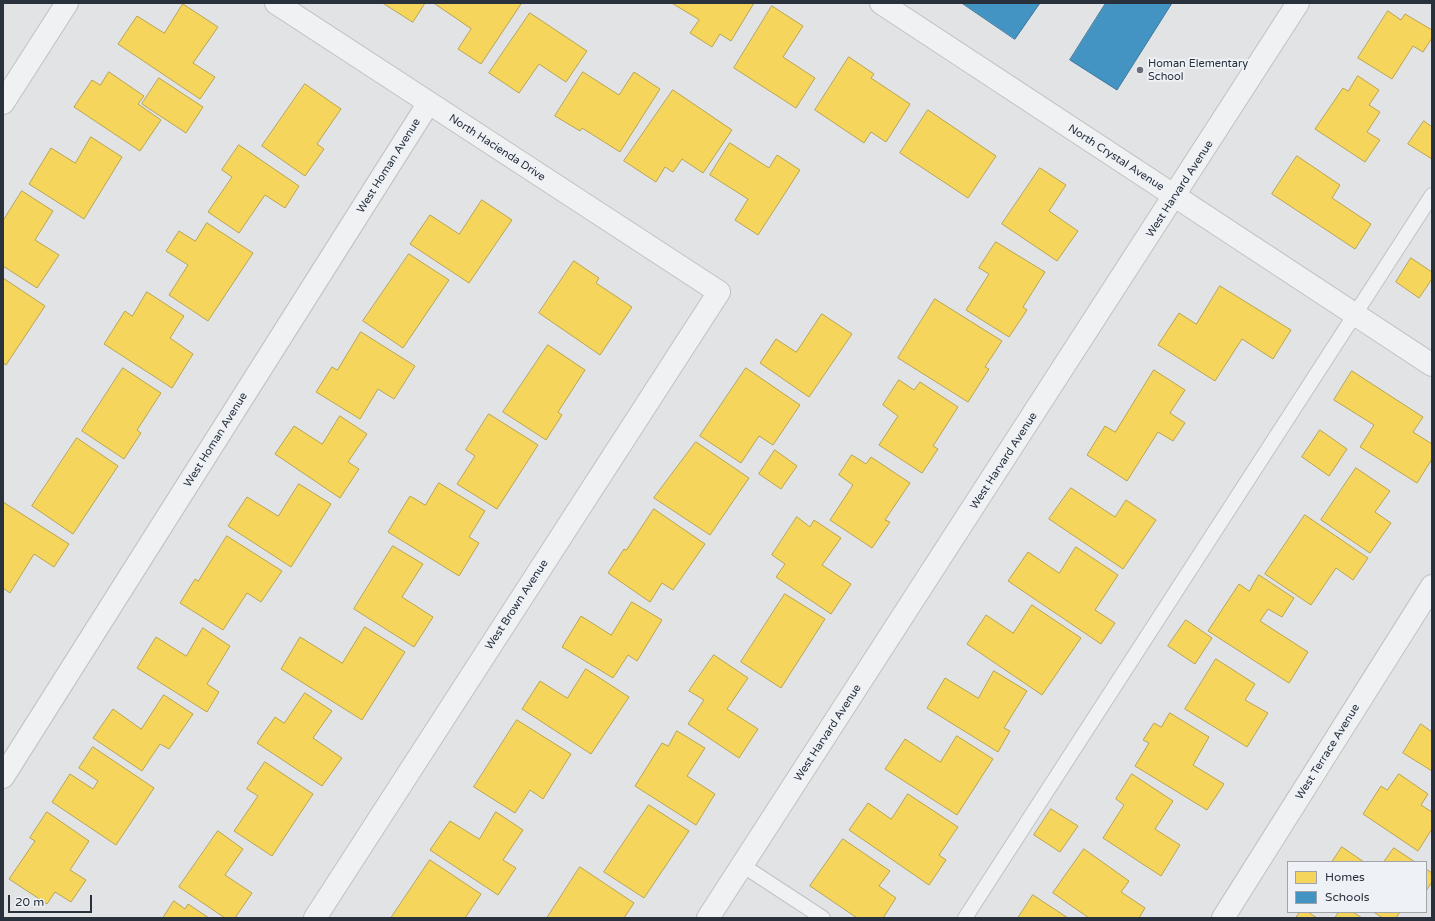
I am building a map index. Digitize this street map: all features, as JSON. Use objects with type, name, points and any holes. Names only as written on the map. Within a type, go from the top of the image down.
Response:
[{"type":"street","points":[[3,103],[67,3]]},
{"type":"street","name":"North Crystal Avenue","points":[[881,3],[1432,365]]},
{"type":"street","name":"West Harvard Avenue","points":[[708,918],[1175,196],[1298,3]]},
{"type":"street","name":"North Hacienda Drive","points":[[281,4],[428,104],[718,292]]},
{"type":"street","name":"West Homan Avenue","points":[[3,777],[428,104]]},
{"type":"street","name":"West Brown Avenue","points":[[315,918],[718,292]]},
{"type":"street","name":"West Terrace Avenue","points":[[1223,918],[1432,586]]},
{"type":"lane","points":[[965,918],[1356,315],[1432,195]]},
{"type":"lane","points":[[742,865],[823,918]]},
{"type":"building: Homes","points":[[383,3],[425,3],[413,22]]},
{"type":"building: Homes","points":[[434,3],[521,4],[481,64],[458,49],[471,29]]},
{"type":"building: Homes","points":[[672,3],[754,3],[731,41],[720,34],[712,47],[690,33],[699,20]]},
{"type":"building: Homes","points":[[183,4],[218,27],[193,63],[215,77],[200,99],[118,44],[137,16],[164,33]]},
{"type":"building: Homes","points":[[772,6],[803,26],[783,57],[815,78],[796,108],[734,68]]},
{"type":"building: Homes","points":[[1388,11],[1401,20],[1405,14],[1432,30],[1432,38],[1423,52],[1413,46],[1392,79],[1358,58]]},
{"type":"building: Homes","points":[[530,13],[587,51],[566,82],[539,64],[519,93],[489,73]]},
{"type":"building: Homes","points":[[849,57],[874,74],[871,78],[910,104],[886,142],[871,132],[864,143],[815,110]]},
{"type":"building: Homes","points":[[109,72],[144,96],[138,104],[161,120],[140,151],[74,107],[92,80],[100,85]]},
{"type":"building: Homes","points":[[583,72],[619,95],[634,72],[660,89],[620,152],[582,128],[580,131],[555,116]]},
{"type":"building: Homes","points":[[1358,76],[1379,90],[1369,105],[1380,112],[1367,132],[1380,140],[1365,162],[1315,129],[1343,88],[1348,91]]},
{"type":"building: Homes","points":[[159,78],[203,107],[186,133],[142,104]]},
{"type":"building: Homes","points":[[305,84],[341,109],[317,144],[324,149],[305,176],[262,146]]},
{"type":"building: Homes","points":[[673,90],[732,130],[703,173],[682,159],[673,172],[665,167],[656,182],[624,161]]},
{"type":"building: Homes","points":[[928,110],[996,156],[968,198],[900,153]]},
{"type":"building: Homes","points":[[1424,121],[1432,127],[1432,159],[1408,144]]},
{"type":"building: Homes","points":[[91,137],[122,157],[84,219],[29,184],[51,148],[75,163]]},
{"type":"building: Homes","points":[[730,143],[769,168],[777,155],[800,170],[758,235],[735,220],[748,199],[710,175]]},
{"type":"building: Homes","points":[[239,145],[299,186],[285,208],[265,195],[239,233],[208,212],[232,177],[222,170]]},
{"type":"building: Homes","points":[[1297,156],[1340,185],[1332,198],[1371,224],[1355,249],[1272,194]]},
{"type":"building: Homes","points":[[1040,168],[1066,185],[1049,211],[1078,231],[1057,261],[1002,224]]},
{"type":"building: Homes","points":[[22,191],[53,211],[35,240],[59,255],[37,288],[3,266],[3,221]]},
{"type":"building: Homes","points":[[482,200],[512,220],[469,283],[410,244],[430,215],[459,234]]},
{"type":"building: Homes","points":[[207,223],[253,253],[208,321],[169,295],[188,265],[166,251],[179,231],[195,241]]},
{"type":"building: Homes","points":[[996,242],[1045,272],[1023,307],[1027,310],[1009,337],[966,310],[989,274],[979,268]]},
{"type":"building: Homes","points":[[409,254],[449,280],[403,348],[363,321]]},
{"type":"building: Homes","points":[[1411,258],[1432,272],[1432,279],[1419,298],[1396,282]]},
{"type":"building: Homes","points":[[574,261],[599,278],[596,283],[632,307],[600,355],[539,313]]},
{"type":"building: Homes","points":[[3,278],[45,306],[6,365],[3,363]]},
{"type":"building: Homes","points":[[1220,286],[1291,330],[1273,359],[1242,339],[1215,381],[1158,345],[1179,313],[1196,324]]},
{"type":"building: Homes","points":[[147,292],[184,316],[170,338],[193,354],[172,388],[104,344],[125,311],[132,316]]},
{"type":"building: Homes","points":[[935,299],[1002,341],[985,367],[989,369],[968,402],[898,358]]},
{"type":"building: Homes","points":[[822,314],[852,334],[809,397],[760,363],[776,339],[796,352]]},
{"type":"building: Homes","points":[[361,332],[415,366],[394,399],[378,389],[360,419],[316,392],[332,367],[337,370]]},
{"type":"building: Homes","points":[[548,345],[585,370],[558,412],[562,415],[546,440],[503,412]]},
{"type":"building: Homes","points":[[123,368],[161,393],[137,430],[141,433],[124,459],[82,431]]},
{"type":"building: Homes","points":[[746,368],[800,405],[773,445],[759,436],[741,463],[700,436]]},
{"type":"building: Homes","points":[[1154,370],[1185,390],[1170,413],[1185,423],[1173,441],[1158,432],[1127,481],[1087,455],[1105,426],[1115,432]]},
{"type":"building: Homes","points":[[1352,371],[1423,417],[1413,432],[1432,444],[1432,459],[1417,483],[1360,447],[1374,425],[1334,400]]},
{"type":"building: Homes","points":[[899,380],[914,390],[920,382],[958,407],[933,446],[938,449],[922,473],[879,445],[898,416],[883,405]]},
{"type":"building: Homes","points":[[489,414],[538,445],[497,509],[457,484],[475,456],[466,450]]},
{"type":"building: Homes","points":[[340,416],[367,434],[348,462],[359,469],[340,498],[275,454],[294,426],[322,444]]},
{"type":"building: Homes","points":[[1320,430],[1347,449],[1329,476],[1302,457]]},
{"type":"building: Homes","points":[[77,438],[118,466],[73,534],[32,506]]},
{"type":"building: Homes","points":[[696,442],[749,478],[710,535],[654,498]]},
{"type":"building: Homes","points":[[775,450],[797,466],[781,489],[759,474]]},
{"type":"building: Homes","points":[[852,455],[866,464],[871,457],[910,483],[885,520],[890,522],[872,548],[830,520],[853,485],[839,475]]},
{"type":"building: Homes","points":[[1356,468],[1390,491],[1375,512],[1391,523],[1370,553],[1321,520]]},
{"type":"building: Homes","points":[[439,483],[485,511],[469,537],[479,543],[459,576],[388,532],[410,496],[425,505]]},
{"type":"building: Homes","points":[[299,484],[331,504],[291,567],[228,526],[247,497],[278,516]]},
{"type":"building: Homes","points":[[1071,488],[1115,517],[1126,500],[1156,520],[1123,569],[1049,519]]},
{"type":"building: Homes","points":[[3,502],[69,544],[54,567],[34,554],[10,593],[3,588]]},
{"type":"building: Homes","points":[[654,509],[705,544],[673,590],[662,583],[650,602],[608,573]]},
{"type":"building: Homes","points":[[1305,515],[1368,558],[1353,580],[1336,568],[1311,605],[1265,574]]},
{"type":"building: Homes","points":[[797,517],[810,527],[814,520],[841,538],[822,565],[851,584],[831,614],[776,577],[785,564],[772,555]]},
{"type":"building: Homes","points":[[227,536],[282,571],[261,602],[247,593],[223,630],[180,603],[195,579],[198,581]]},
{"type":"building: Homes","points":[[393,546],[423,564],[402,597],[433,617],[414,647],[354,609]]},
{"type":"building: Homes","points":[[1076,547],[1118,575],[1095,610],[1115,623],[1101,644],[1008,581],[1028,552],[1059,573]]},
{"type":"building: Homes","points":[[1259,575],[1294,598],[1282,617],[1268,609],[1260,621],[1308,652],[1289,683],[1208,631],[1239,584],[1249,591]]},
{"type":"building: Homes","points":[[785,594],[825,619],[781,688],[741,662]]},
{"type":"building: Homes","points":[[632,602],[662,620],[637,661],[628,655],[613,678],[562,647],[581,616],[611,635]]},
{"type":"building: Homes","points":[[1032,605],[1081,638],[1042,695],[967,644],[986,615],[1013,633]]},
{"type":"building: Homes","points":[[1186,620],[1212,638],[1195,664],[1168,646]]},
{"type":"building: Homes","points":[[365,627],[405,652],[362,720],[281,669],[300,637],[342,663]]},
{"type":"building: Homes","points":[[203,628],[230,646],[207,684],[219,692],[207,712],[137,668],[156,637],[186,656]]},
{"type":"building: Homes","points":[[714,655],[748,678],[727,709],[758,729],[739,758],[688,724],[704,700],[689,691]]},
{"type":"building: Homes","points":[[1216,659],[1255,684],[1245,700],[1268,713],[1247,747],[1185,709]]},
{"type":"building: Homes","points":[[586,669],[629,697],[591,754],[522,709],[540,681],[567,698]]},
{"type":"building: Homes","points":[[994,671],[1027,691],[1004,728],[1010,731],[998,752],[927,708],[945,678],[978,698]]},
{"type":"building: Homes","points":[[305,693],[332,711],[313,738],[342,758],[322,786],[257,743],[275,717],[284,723]]},
{"type":"building: Homes","points":[[164,695],[193,714],[169,749],[160,744],[142,771],[93,738],[113,709],[141,729]]},
{"type":"building: Homes","points":[[1170,713],[1209,737],[1193,765],[1224,784],[1207,810],[1135,766],[1149,743],[1143,740],[1154,723],[1161,727]]},
{"type":"building: Homes","points":[[517,720],[571,754],[543,799],[530,790],[515,813],[474,787]]},
{"type":"building: Homes","points":[[1421,724],[1432,732],[1432,771],[1403,753]]},
{"type":"building: Homes","points":[[677,731],[705,748],[687,776],[715,794],[696,825],[635,786],[662,743],[668,746]]},
{"type":"building: Homes","points":[[957,736],[993,759],[957,815],[885,769],[905,739],[940,762]]},
{"type":"building: Homes","points":[[93,747],[154,788],[116,845],[52,802],[70,774],[93,789],[98,781],[79,768]]},
{"type":"building: Homes","points":[[265,762],[313,794],[272,856],[234,831],[258,796],[247,789]]},
{"type":"building: Homes","points":[[1132,774],[1173,801],[1155,829],[1180,845],[1161,876],[1103,838],[1124,805],[1116,799]]},
{"type":"building: Homes","points":[[1399,774],[1428,794],[1421,805],[1432,812],[1432,829],[1418,851],[1363,814],[1381,786],[1387,790]]},
{"type":"building: Homes","points":[[908,794],[958,827],[939,855],[946,860],[929,885],[849,830],[868,803],[891,819]]},
{"type":"building: Homes","points":[[649,805],[689,831],[644,898],[604,872]]},
{"type":"building: Homes","points":[[1051,809],[1078,826],[1060,852],[1034,835]]},
{"type":"building: Homes","points":[[47,812],[89,841],[70,870],[86,880],[71,902],[55,892],[47,904],[9,879],[35,841],[30,838]]},
{"type":"building: Homes","points":[[496,812],[523,830],[503,860],[516,868],[498,895],[430,850],[450,821],[479,839]]},
{"type":"building: Homes","points":[[218,831],[243,849],[225,875],[252,893],[235,918],[225,918],[179,887]]},
{"type":"building: Homes","points":[[843,839],[890,871],[879,886],[896,898],[883,918],[857,918],[810,886]]},
{"type":"building: Homes","points":[[1342,847],[1363,861],[1333,861]]},
{"type":"building: Homes","points":[[1394,848],[1414,861],[1385,861]]},
{"type":"building: Homes","points":[[1084,849],[1129,881],[1121,892],[1145,908],[1139,918],[1089,918],[1053,893]]},
{"type":"building: Homes","points":[[430,860],[481,894],[465,918],[391,918]]},
{"type":"building: Homes","points":[[580,867],[634,903],[624,918],[547,918]]},
{"type":"building: Homes","points":[[1427,870],[1432,873],[1432,882],[1427,890]]},
{"type":"building: Homes","points":[[1033,895],[1068,918],[1018,918]]},
{"type":"building: Homes","points":[[174,901],[185,909],[188,904],[209,918],[163,918]]},
{"type":"building: Homes","points":[[1299,913],[1310,913],[1317,918],[1296,918]]},
{"type":"building: Homes","points":[[1338,913],[1354,913],[1362,918],[1335,918]]},
{"type":"building: Homes","points":[[1376,913],[1399,913],[1396,918],[1383,918]]},
{"type":"building: Schools","points":[[962,3],[1040,3],[1015,39]]},
{"type":"building: Schools","points":[[1106,3],[1172,3],[1117,90],[1070,60]]},
{"type":"place","name":"Homan Elementary School","points":[[1140,70]]}]
